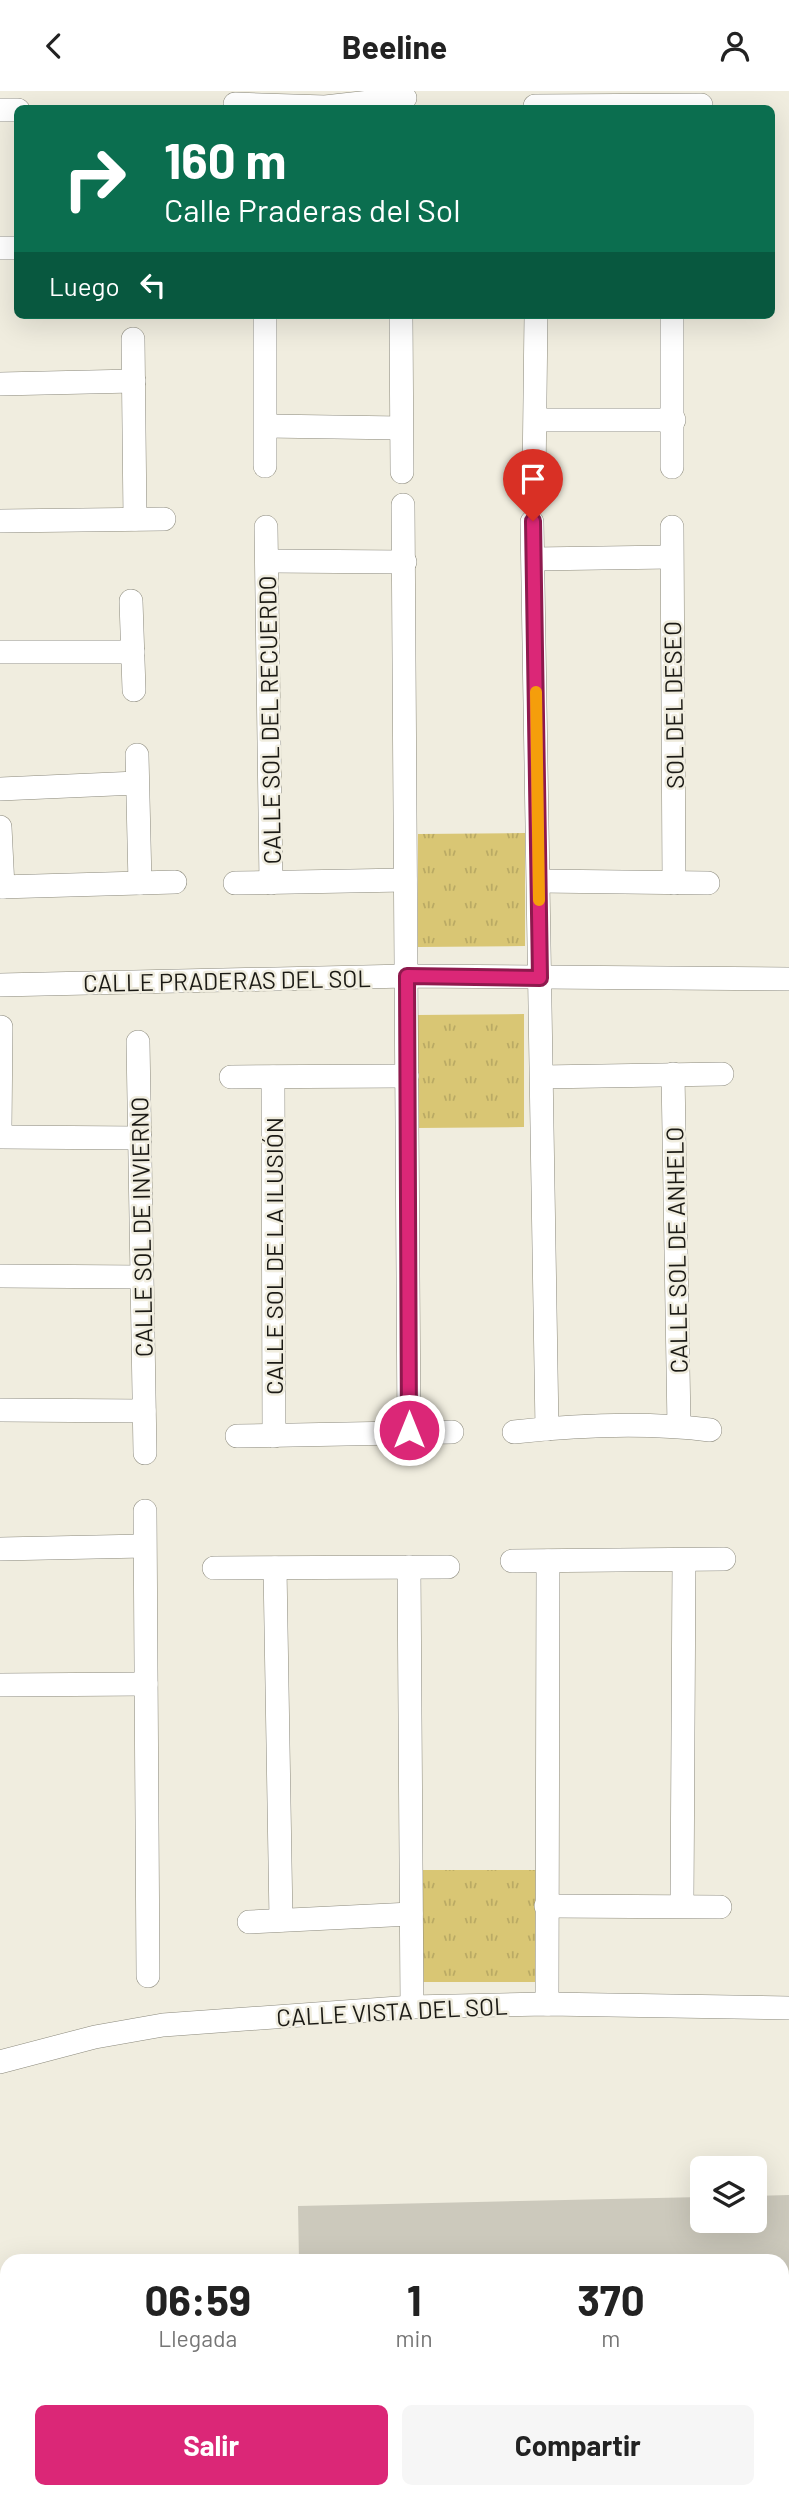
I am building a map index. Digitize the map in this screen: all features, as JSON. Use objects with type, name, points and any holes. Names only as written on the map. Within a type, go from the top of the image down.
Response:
[{"type":"street","points":[[345,105],[405,99]]},
{"type":"street","points":[[535,102],[602,105]]},
{"type":"street","points":[[234,104],[245,105]]},
{"type":"street","points":[[265,319],[265,466]]},
{"type":"street","points":[[401,319],[402,472]]},
{"type":"street","points":[[534,479],[536,319]]},
{"type":"street","points":[[672,319],[672,467]]},
{"type":"street","points":[[133,339],[135,519]]},
{"type":"street","points":[[0,384],[134,381]]},
{"type":"street","points":[[536,420],[674,420]]},
{"type":"street","points":[[266,426],[401,428]]},
{"type":"street","points":[[403,505],[409,1430]]},
{"type":"street","points":[[0,521],[164,519]]},
{"type":"street","points":[[533,521],[547,1429]]},
{"type":"street","points":[[266,527],[268,561]]},
{"type":"street","name":"SOL DEL DESEO","points":[[672,527],[674,883]]},
{"type":"street","points":[[534,559],[671,557]]},
{"type":"street","name":"CALLE SOL DEL RECUERDO","points":[[405,562],[268,561],[271,883],[405,880]]},
{"type":"street","points":[[131,601],[134,690]]},
{"type":"street","points":[[0,652],[133,652]]},
{"type":"street","points":[[137,755],[140,883]]},
{"type":"street","points":[[0,789],[137,783]]},
{"type":"street","points":[[0,827],[2,887],[175,882]]},
{"type":"street","points":[[539,881],[708,883]]},
{"type":"street","points":[[235,883],[271,883]]},
{"type":"street","name":"CALLE PRADERAS DEL SOL","points":[[0,985],[407,976],[789,979]]},
{"type":"street","points":[[0,1129],[1,1027]]},
{"type":"street","name":"CALLE SOL DE INVIERNO","points":[[138,1042],[145,1453]]},
{"type":"street","points":[[542,1077],[722,1074]]},
{"type":"street","name":"CALLE SOL DE ANHELO","points":[[673,1075],[679,1426]]},
{"type":"street","points":[[231,1077],[407,1076]]},
{"type":"street","name":"CALLE SOL DE LA ILUSIÓN","points":[[273,1077],[274,1436]]},
{"type":"street","points":[[0,1137],[140,1138]]},
{"type":"street","points":[[0,1276],[142,1277]]},
{"type":"street","points":[[0,1410],[144,1412]]},
{"type":"street","points":[[514,1432],[679,1426],[710,1430]]},
{"type":"street","points":[[237,1436],[409,1430],[452,1432]]},
{"type":"street","points":[[145,1510],[148,1976]]},
{"type":"street","points":[[0,1549],[144,1546]]},
{"type":"street","points":[[682,1905],[684,1559]]},
{"type":"street","points":[[512,1561],[724,1559]]},
{"type":"street","points":[[547,2004],[548,1561]]},
{"type":"street","points":[[409,1567],[412,2007]]},
{"type":"street","points":[[214,1568],[448,1567]]},
{"type":"street","points":[[275,1568],[281,1920]]},
{"type":"street","points":[[0,1685],[146,1683]]},
{"type":"street","points":[[546,1906],[720,1907]]},
{"type":"street","points":[[248,1922],[411,1914]]},
{"type":"street","name":"CALLE VISTA DEL SOL","points":[[0,2061],[95,2037],[163,2025],[412,2007],[547,2004],[789,2008]]},
{"type":"green space","points":[[525,833],[525,946],[418,947],[418,834]]},
{"type":"green space","points":[[524,1014],[524,1127],[416,1128],[416,1015]]},
{"type":"green space","points":[[423,1870],[537,1870],[536,1982],[422,1982]]},
{"type":"building","points":[[789,2195],[789,2254],[299,2254],[298,2206],[690,2197],[690,2233],[767,2233],[767,2196]]},
{"type":"slow traffic","points":[[536,692],[539,900]]},
{"type":"route","points":[[409,1430],[407,976],[540,978],[533,521]]}]
